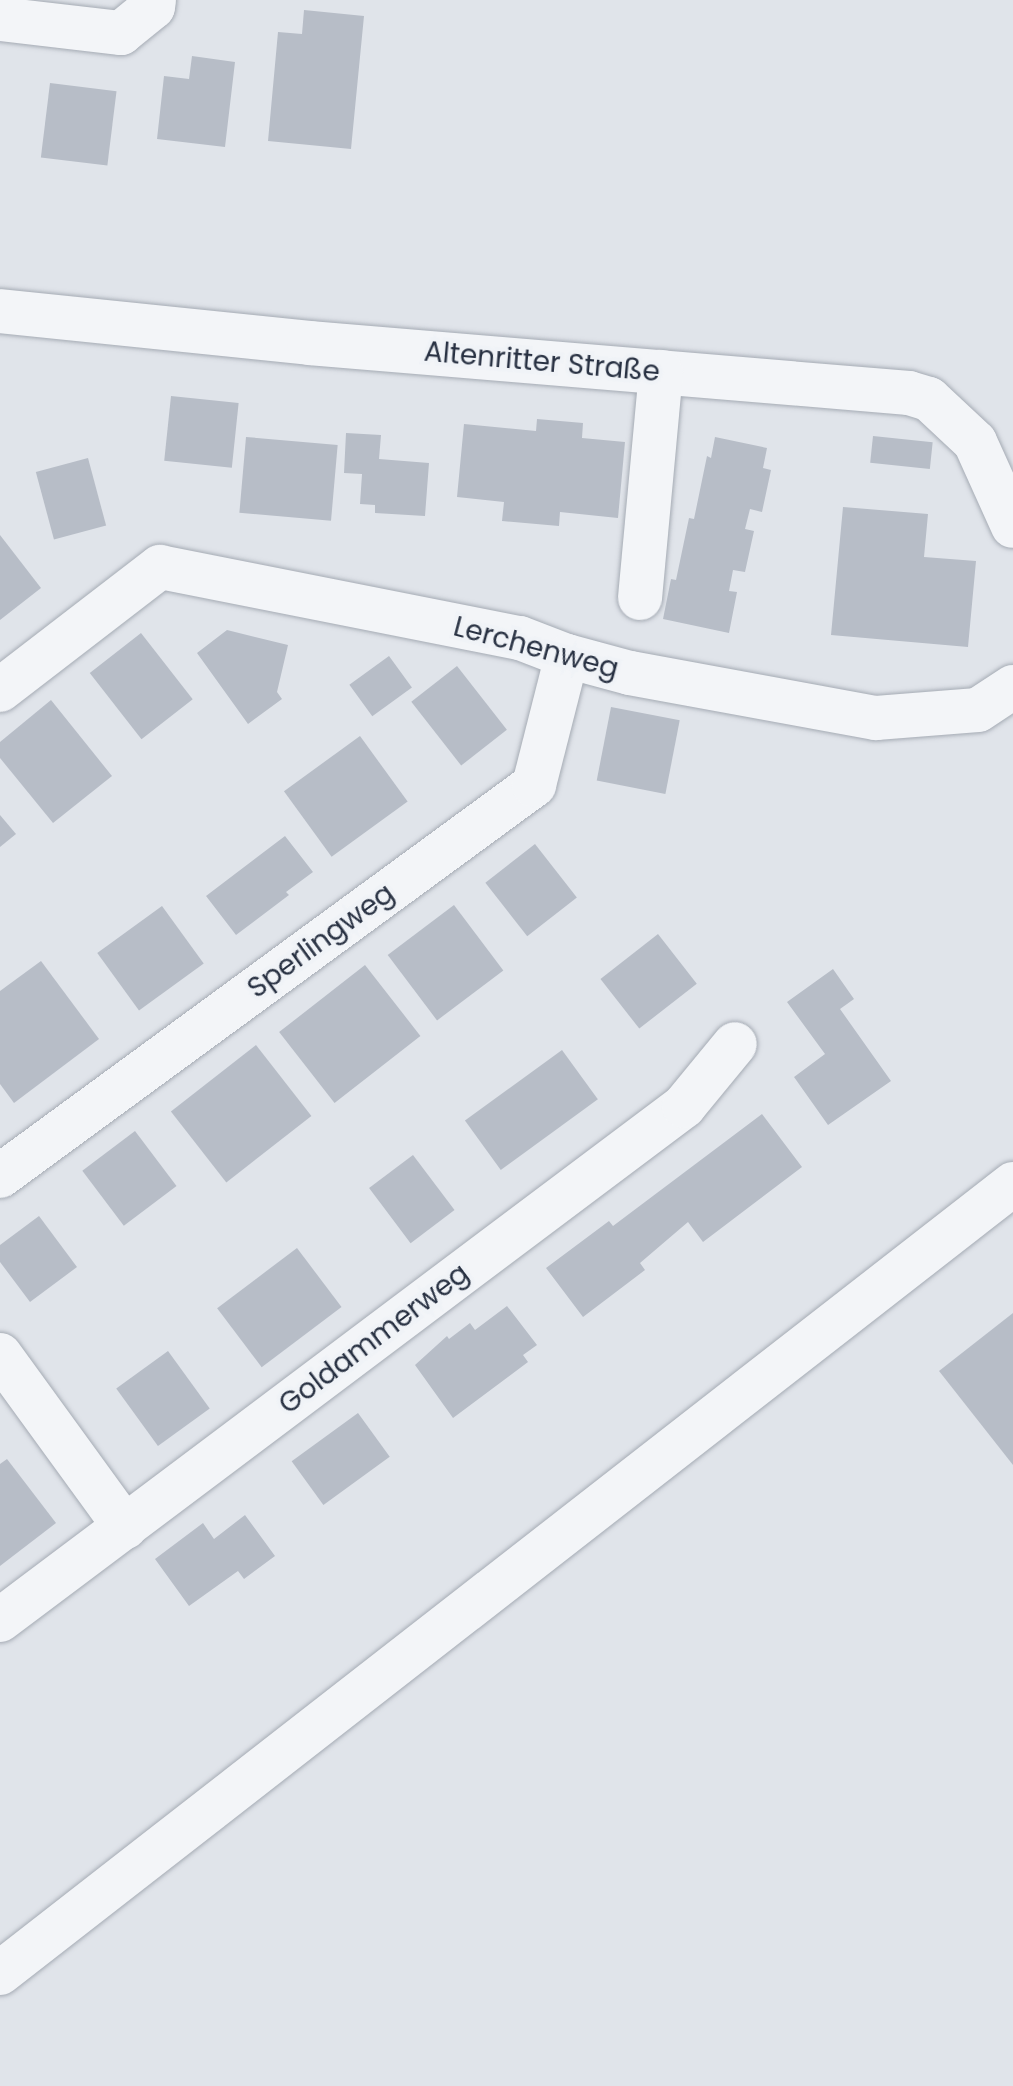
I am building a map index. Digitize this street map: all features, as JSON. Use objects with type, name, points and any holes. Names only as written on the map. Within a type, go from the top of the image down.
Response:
[{"type":"street","points":[[0,19],[121,33],[153,7],[154,0]]},
{"type":"street","name":"Altenritter Straße","points":[[0,311],[309,343],[909,393],[929,399],[965,430],[982,453],[1013,526]]},
{"type":"street","points":[[640,598],[661,372]]},
{"type":"street","name":"Lerchenweg","points":[[0,690],[160,567],[520,638],[567,656],[630,673],[876,718],[978,710],[1013,687]]},
{"type":"street","name":"Sperlingweg","points":[[0,1176],[534,785],[567,656]]},
{"type":"street","name":"Goldammerweg","points":[[0,1620],[684,1106],[735,1044]]},
{"type":"street","points":[[0,1973],[1013,1184]]},
{"type":"street","points":[[0,1355],[125,1527]]},
{"type":"building","points":[[304,10],[364,16],[351,149],[268,141],[278,32],[302,34]]},
{"type":"building","points":[[192,56],[235,62],[225,147],[157,139],[164,76],[189,79]]},
{"type":"building","points":[[50,83],[117,91],[107,166],[41,157]]},
{"type":"building","points":[[171,396],[239,403],[232,468],[164,461]]},
{"type":"building","points":[[537,419],[583,423],[582,438],[625,442],[618,518],[560,512],[559,526],[502,521],[504,502],[457,497],[464,424],[536,431]]},
{"type":"building","points":[[346,433],[381,435],[379,459],[429,463],[425,516],[375,513],[375,505],[360,504],[362,474],[344,473]]},
{"type":"building","points":[[873,436],[933,442],[930,469],[870,463]]},
{"type":"building","points":[[246,437],[338,445],[331,521],[239,513]]},
{"type":"building","points":[[715,437],[767,448],[763,468],[771,470],[762,512],[750,509],[745,529],[754,531],[745,572],[733,570],[729,591],[737,592],[729,633],[663,619],[671,579],[676,580],[689,518],[694,519],[707,456],[711,458]]},
{"type":"building","points":[[88,458],[106,526],[54,540],[36,472]]},
{"type":"building","points":[[843,507],[928,514],[924,557],[976,561],[968,647],[831,635]]},
{"type":"building","points":[[0,535],[41,588],[0,620]]},
{"type":"building","points":[[227,630],[288,645],[277,692],[282,699],[248,724],[197,653]]},
{"type":"building","points":[[141,633],[193,699],[141,739],[90,673]]},
{"type":"building","points":[[389,656],[412,688],[372,716],[349,685]]},
{"type":"building","points":[[457,666],[507,730],[461,766],[411,702]]},
{"type":"building","points":[[51,700],[112,776],[53,823],[0,758],[0,742]]},
{"type":"building","points":[[611,707],[680,720],[665,794],[597,781]]},
{"type":"building","points":[[360,736],[408,802],[332,857],[284,791]]},
{"type":"building","points":[[0,815],[16,834],[0,847]]},
{"type":"building","points":[[285,836],[313,872],[286,892],[289,895],[236,935],[206,896]]},
{"type":"building","points":[[535,844],[577,898],[527,936],[485,883]]},
{"type":"building","points":[[454,905],[503,970],[437,1020],[388,955]]},
{"type":"building","points":[[162,906],[204,963],[139,1010],[97,953]]},
{"type":"building","points":[[658,934],[697,984],[639,1029],[600,979]]},
{"type":"building","points":[[41,961],[99,1039],[14,1103],[0,1084],[0,991]]},
{"type":"building","points":[[365,965],[420,1036],[335,1103],[279,1032]]},
{"type":"building","points":[[833,969],[854,999],[840,1009],[891,1081],[828,1125],[794,1077],[825,1054],[787,1002]]},
{"type":"building","points":[[256,1045],[311,1116],[226,1182],[171,1111]]},
{"type":"building","points":[[562,1050],[598,1099],[501,1170],[465,1121]]},
{"type":"building","points":[[762,1114],[802,1167],[703,1242],[688,1222],[640,1263],[645,1270],[583,1317],[546,1268],[609,1221],[613,1226]]},
{"type":"building","points":[[135,1131],[177,1186],[124,1226],[82,1171]]},
{"type":"building","points":[[413,1155],[455,1210],[411,1243],[369,1188]]},
{"type":"building","points":[[39,1216],[77,1267],[30,1302],[0,1262],[0,1245]]},
{"type":"building","points":[[297,1248],[342,1307],[262,1367],[217,1308]]},
{"type":"building","points":[[507,1306],[537,1345],[523,1355],[528,1362],[453,1418],[415,1365],[447,1336],[449,1339],[470,1323],[475,1330]]},
{"type":"building","points":[[1013,1313],[1013,1465],[939,1371]]},
{"type":"building","points":[[168,1351],[210,1408],[158,1446],[116,1389]]},
{"type":"building","points":[[358,1413],[390,1457],[323,1505],[292,1461]]},
{"type":"building","points":[[7,1459],[56,1523],[0,1566],[0,1464]]},
{"type":"building","points":[[245,1515],[275,1556],[244,1579],[238,1571],[189,1606],[155,1559],[203,1523],[214,1539]]}]
